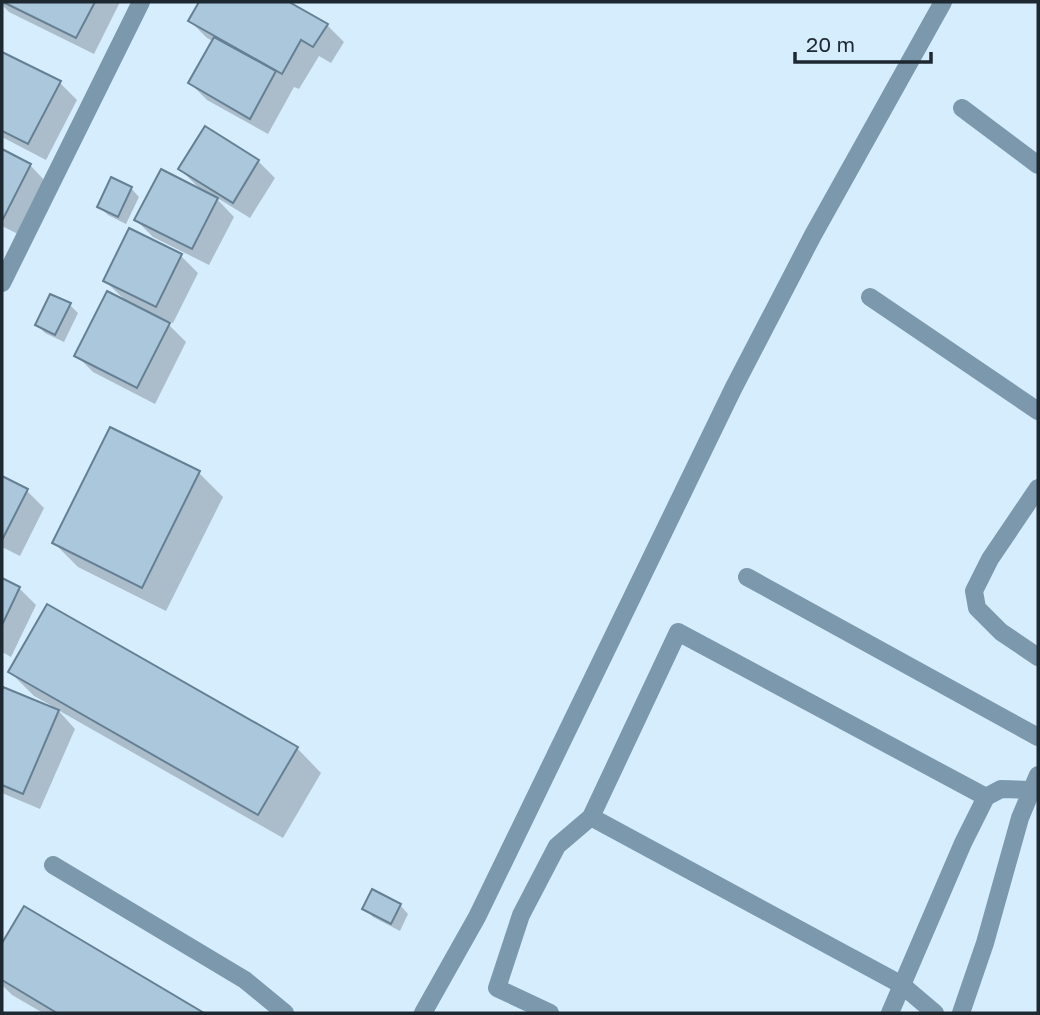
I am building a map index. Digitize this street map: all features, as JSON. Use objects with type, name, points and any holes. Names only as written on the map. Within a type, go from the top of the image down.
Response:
[{"type":"street","points":[[2,283],[141,2]]},
{"type":"street","points":[[422,1013],[477,917],[740,377],[813,235],[943,2]]},
{"type":"street","points":[[962,108],[1038,165]]},
{"type":"street","points":[[870,297],[1038,411]]},
{"type":"street","points":[[1038,488],[990,559],[974,591],[977,608],[1001,632],[1038,657]]},
{"type":"street","points":[[747,577],[1038,737]]},
{"type":"street","points":[[550,1013],[497,988],[521,915],[557,846],[590,817],[678,632],[986,797]]},
{"type":"street","points":[[890,1013],[963,843],[986,797],[1001,789],[1035,782]]},
{"type":"street","points":[[961,1013],[985,943],[1020,818],[1035,782]]},
{"type":"street","points":[[590,817],[902,985],[935,1013]]},
{"type":"street","points":[[53,865],[245,980],[285,1013]]},
{"type":"building","points":[[3,2],[95,2],[76,38]]},
{"type":"building","points":[[199,2],[289,2],[328,24],[313,47],[301,40],[282,74],[188,21]]},
{"type":"building","points":[[214,37],[276,71],[250,119],[188,83]]},
{"type":"building","points":[[2,52],[61,81],[28,144],[2,131]]},
{"type":"building","points":[[205,126],[259,160],[233,203],[178,169]]},
{"type":"building","points":[[2,149],[31,164],[3,219],[2,219]]},
{"type":"building","points":[[161,169],[218,198],[192,249],[134,220]]},
{"type":"building","points":[[111,177],[132,187],[118,217],[97,207]]},
{"type":"building","points":[[129,228],[182,254],[156,307],[103,281]]},
{"type":"building","points":[[107,291],[170,323],[137,388],[74,356]]},
{"type":"building","points":[[50,294],[71,303],[55,335],[35,325]]},
{"type":"building","points":[[110,427],[200,471],[142,588],[52,543]]},
{"type":"building","points":[[2,476],[28,489],[2,540]]},
{"type":"building","points":[[2,578],[20,587],[2,625]]},
{"type":"building","points":[[47,604],[298,747],[258,815],[8,672]]},
{"type":"building","points":[[3,687],[59,710],[23,794],[2,785]]},
{"type":"building","points":[[372,889],[401,904],[391,924],[362,909]]},
{"type":"building","points":[[24,906],[204,1013],[57,1013],[2,980],[2,943]]}]
